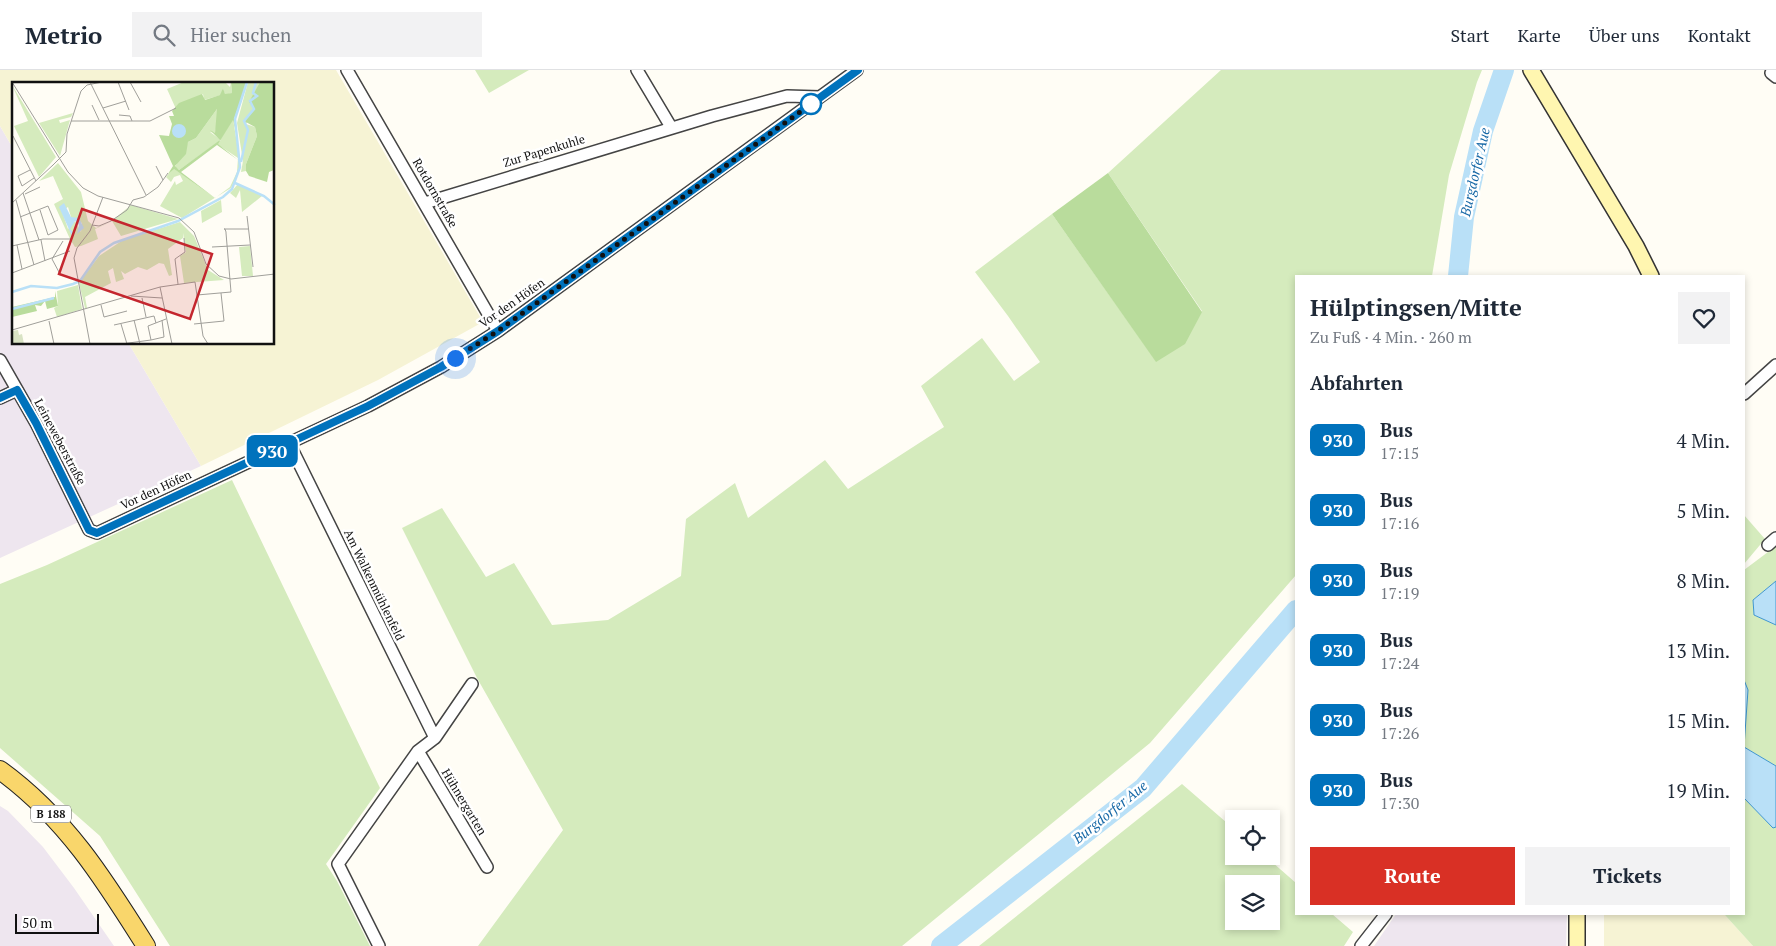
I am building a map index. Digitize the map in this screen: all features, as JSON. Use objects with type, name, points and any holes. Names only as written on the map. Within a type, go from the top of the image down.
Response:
[{"type":"main road","name":"B 188","points":[[0,770],[36,799],[67,831],[94,866],[146,946]]},
{"type":"street","name":"Rotdornstraße","points":[[348,70],[498,331]]},
{"type":"street","points":[[637,70],[671,128]]},
{"type":"street","name":"Vor den Höfen","points":[[97,533],[375,403],[441,367],[498,331],[858,70]]},
{"type":"street","points":[[1531,70],[1636,246],[1650,275]]},
{"type":"street","name":"Zur Papenkuhle","points":[[425,203],[671,128],[787,96],[820,97]]},
{"type":"street","name":"Leineweberstraße","points":[[0,360],[36,423],[89,530],[97,533]]},
{"type":"street","points":[[1745,393],[1776,365]]},
{"type":"street","points":[[0,398],[17,390]]},
{"type":"street","name":"Am Walkenmühlenfeld","points":[[289,443],[435,738]]},
{"type":"street","points":[[379,946],[338,864],[418,751],[435,738],[472,684]]},
{"type":"street","name":"Hühnergarten","points":[[418,751],[486,867]]},
{"type":"street","points":[[1361,946],[1385,915]]},
{"type":"street","points":[[1577,915],[1577,946]]},
{"type":"shaded area","points":[[0,70],[336,70],[483,322],[378,380],[201,466],[130,345],[275,345],[275,82],[12,82],[12,147],[0,126]]},
{"type":"shaded area","points":[[0,126],[12,147],[12,345],[130,345],[201,466],[0,558]]},
{"type":"shaded area","points":[[0,806],[8,811],[43,847],[114,946],[0,946]]},
{"type":"shaded area","points":[[1395,915],[1567,915],[1566,946],[1374,946]]},
{"type":"shaded area","points":[[1604,915],[1725,915],[1753,946],[1604,946]]},
{"type":"green space","points":[[475,70],[529,70],[489,93]]},
{"type":"green space","points":[[1221,70],[1482,70],[1449,175],[1432,275],[1295,275],[1295,576],[1150,743],[902,946],[478,946],[563,830],[477,678],[402,528],[442,508],[486,577],[514,563],[552,625],[608,620],[681,576],[686,519],[735,483],[748,518],[825,460],[848,489],[944,427],[921,386],[982,338],[1014,381],[1040,362],[975,272],[1052,214],[1156,361],[1202,311],[1108,173]]},
{"type":"green space","points":[[1108,173],[1202,312],[1185,344],[1156,362],[1052,214]]},
{"type":"green space","points":[[232,480],[380,788],[326,864],[337,881],[370,946],[170,946],[100,836],[0,748],[0,584],[47,565]]},
{"type":"green space","points":[[1745,516],[1765,539],[1745,563]]},
{"type":"green space","points":[[1776,546],[1776,581],[1753,600],[1754,615],[1776,625],[1776,766],[1745,748],[1748,690],[1745,682],[1745,569]]},
{"type":"green space","points":[[1182,784],[1225,821],[1225,865],[1275,865],[1295,882],[1295,915],[1333,915],[1353,932],[1344,946],[979,946]]},
{"type":"green space","points":[[1745,799],[1773,828],[1776,827],[1776,946],[1753,946],[1725,915],[1745,915]]},
{"type":"water","points":[[1776,581],[1776,625],[1754,615],[1753,600]]},
{"type":"water","points":[[1745,682],[1748,690],[1745,733]]},
{"type":"water","points":[[1745,748],[1776,766],[1776,827],[1773,828],[1745,799]]},
{"type":"waterway","name":"Burgdorfer Aue","points":[[1458,275],[1464,217],[1483,131],[1504,70]]},
{"type":"waterway","name":"Burgdorfer Aue","points":[[941,946],[1143,788],[1295,611]]},
{"type":"bus line","name":"930","points":[[0,398],[17,390],[36,423],[89,530],[97,533],[368,406],[441,367],[498,331],[858,70]]},
{"type":"route","points":[[455,358],[498,331],[811,104]]}]
